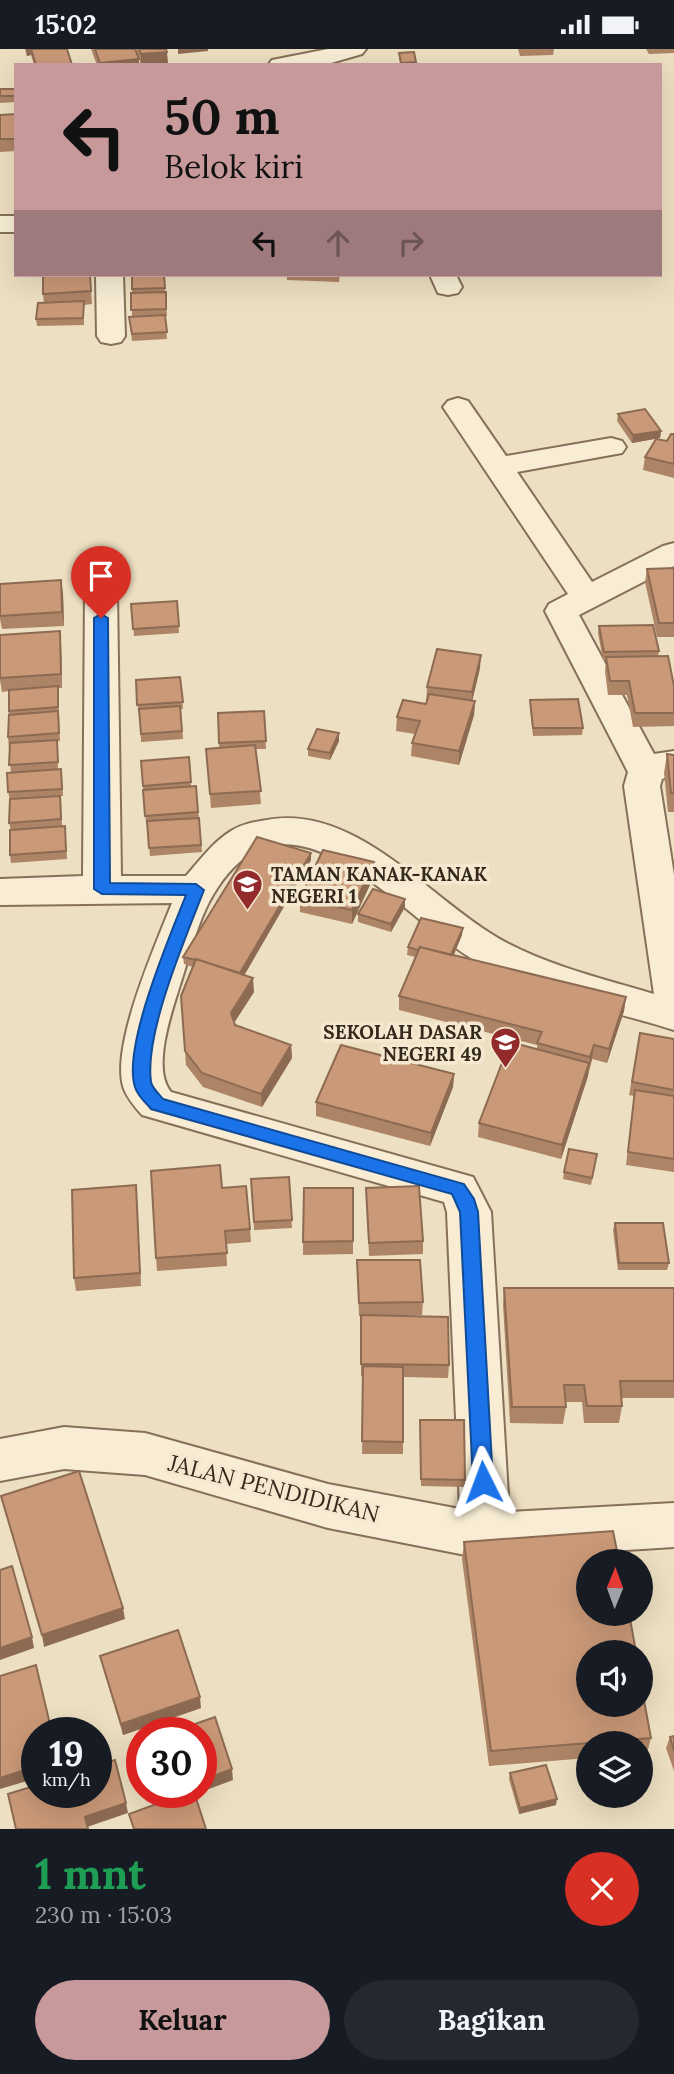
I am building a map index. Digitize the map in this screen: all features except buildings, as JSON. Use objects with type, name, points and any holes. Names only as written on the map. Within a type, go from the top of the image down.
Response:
[{"type":"street","points":[[293,63],[354,49]]},
{"type":"street","points":[[109,277],[111,336]]},
{"type":"street","points":[[458,407],[587,598]]},
{"type":"street","points":[[498,466],[611,447]]},
{"type":"street","points":[[674,553],[561,611],[660,767],[642,786],[674,999]]},
{"type":"street","points":[[101,591],[102,889]]},
{"type":"street","points":[[486,1536],[469,1212],[465,1199],[458,1189],[157,1104],[143,1086],[142,1052],[166,966],[196,890],[232,850],[253,835],[281,829],[306,831],[357,853],[490,952],[543,976],[674,1015]]},
{"type":"street","points":[[0,892],[196,890]]},
{"type":"street","name":"JALAN PENDIDIKAN","points":[[0,1460],[64,1448],[145,1454],[328,1506],[486,1536],[674,1525]]},
{"type":"place","name":"TAMAN KANAK-KANAK NEGERI 1","points":[[248,912]]},
{"type":"place","name":"SEKOLAH DASAR NEGERI 49","points":[[505,1070]]},
{"type":"route","points":[[101,618],[102,889],[196,890],[166,966],[142,1052],[143,1086],[157,1104],[458,1189],[469,1212],[483,1482]]}]
